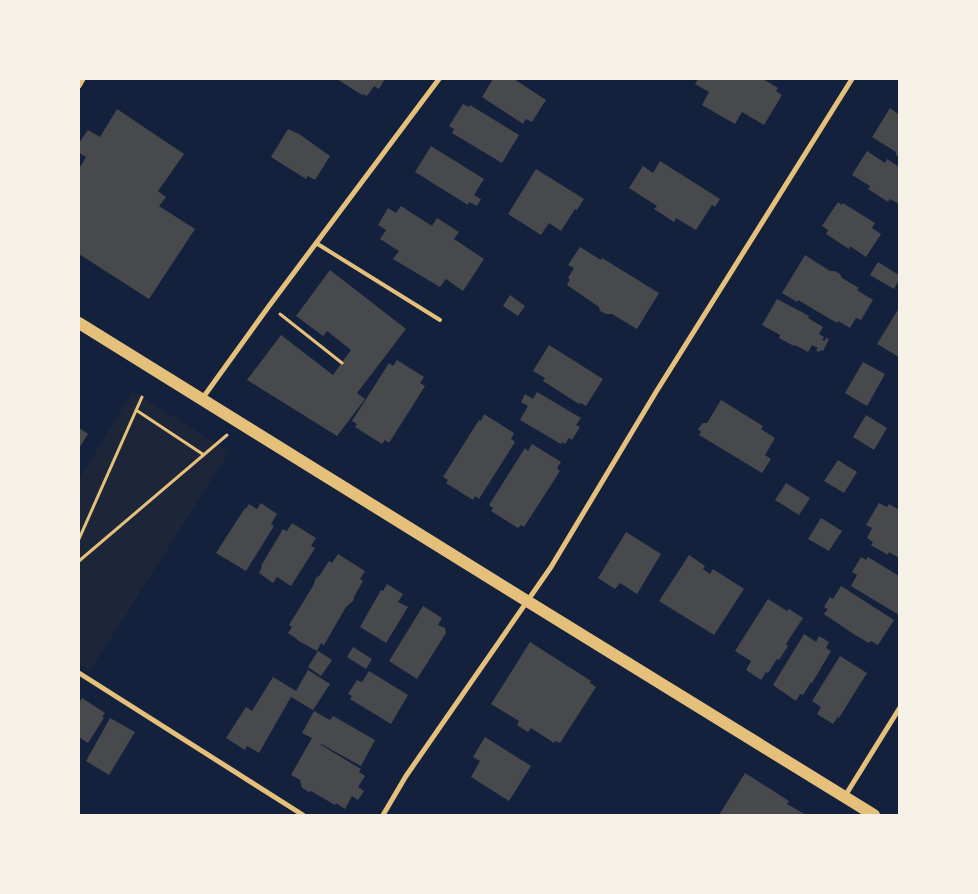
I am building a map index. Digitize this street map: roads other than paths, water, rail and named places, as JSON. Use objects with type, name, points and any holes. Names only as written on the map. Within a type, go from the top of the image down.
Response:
[{"type":"main road","points":[[79,323],[874,815]]},
{"type":"street","points":[[79,86],[83,79]]},
{"type":"street","points":[[202,399],[269,306],[439,79]]},
{"type":"street","points":[[382,815],[406,776],[551,567],[656,392],[852,79]]},
{"type":"street","points":[[79,673],[303,815]]},
{"type":"street","points":[[845,797],[899,709]]},
{"type":"lane","points":[[316,243],[440,320]]}]
